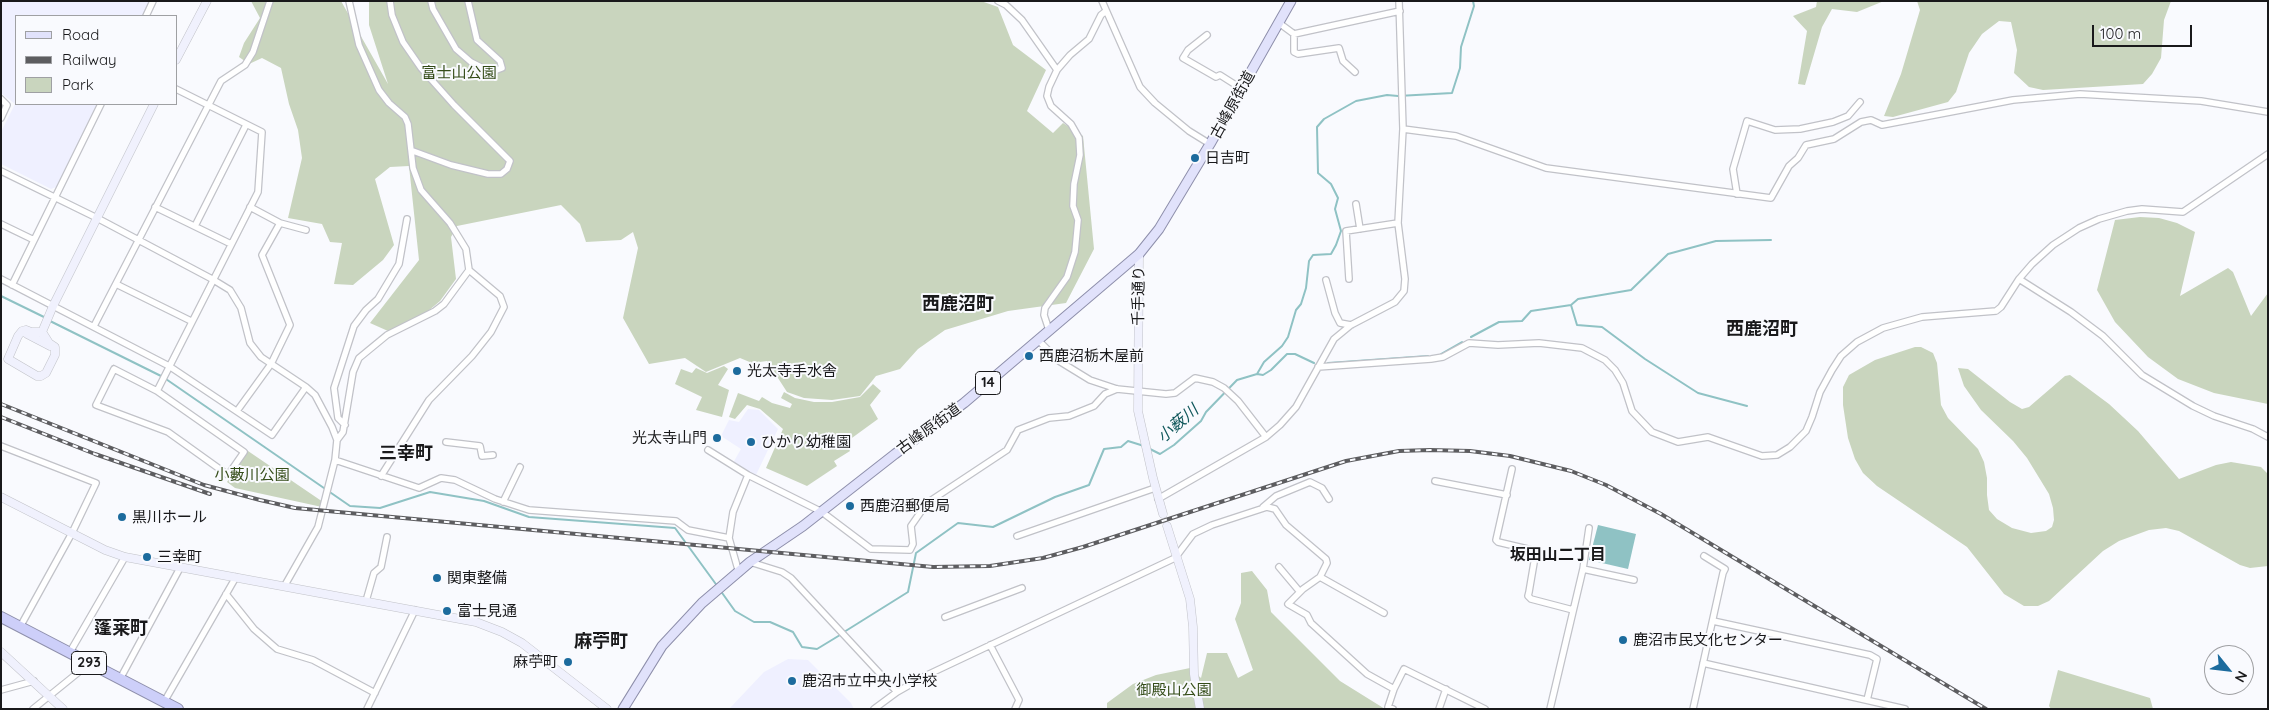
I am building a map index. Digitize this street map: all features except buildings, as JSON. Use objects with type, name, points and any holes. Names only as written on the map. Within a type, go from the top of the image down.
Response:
[{"type":"highway","name":"293","points":[[1,617],[176,708]]},
{"type":"main road","name":"古峰原街道","points":[[623,709],[651,662],[672,633],[702,603],[750,562],[822,512],[895,454],[964,403],[1139,254],[1161,225],[1210,144],[1291,1]]},
{"type":"street","points":[[147,15],[154,1]]},
{"type":"street","points":[[178,56],[207,1]]},
{"type":"street","points":[[94,326],[221,81],[245,65],[263,26],[270,1]]},
{"type":"street","points":[[348,1],[357,38],[379,90],[389,103],[405,117],[408,124],[413,168],[421,190],[450,223],[466,249],[469,270],[500,296],[504,307],[491,332],[472,356],[429,400],[380,476]]},
{"type":"street","points":[[390,1],[392,15],[403,42],[421,68],[454,105],[510,161],[507,169],[501,174],[488,174],[451,166],[412,151]]},
{"type":"street","points":[[431,1],[433,10],[456,49],[483,68],[494,71],[502,68],[500,61],[477,40],[468,1]]},
{"type":"street","points":[[998,1],[1006,4],[1022,20],[1057,70]]},
{"type":"street","points":[[1102,1],[1140,87],[1162,109],[1210,144]]},
{"type":"street","points":[[1158,498],[1266,437],[1296,407],[1334,339],[1351,325],[1396,302],[1404,291],[1405,279],[1398,223],[1403,129],[1400,1]]},
{"type":"street","points":[[1049,330],[1044,315],[1045,308],[1067,277],[1076,252],[1078,220],[1073,206],[1074,184],[1080,155],[1079,138],[1071,124],[1051,106],[1047,96],[1057,70],[1070,55],[1089,39],[1101,15],[1106,11]]},
{"type":"street","points":[[1279,23],[1294,34],[1400,11]]},
{"type":"street","points":[[1294,34],[1294,52],[1298,54],[1339,48],[1343,61],[1355,72]]},
{"type":"street","points":[[1207,35],[1188,50],[1183,58],[1216,77],[1220,75],[1242,89]]},
{"type":"street","points":[[157,391],[212,278],[258,192],[262,132],[178,91]]},
{"type":"street","points":[[1403,129],[1456,136],[1546,168],[1771,198],[1790,166],[1798,158],[1806,145],[1834,139],[1861,122],[1871,120],[1882,124],[2014,100],[2080,94],[2201,101],[2268,112]]},
{"type":"street","points":[[1,99],[7,105],[1,118]]},
{"type":"street","points":[[1737,194],[1733,170],[1747,121],[1775,130],[1800,130],[1833,122],[1848,116],[1860,102]]},
{"type":"street","points":[[12,285],[101,105]]},
{"type":"street","points":[[44,329],[154,105]]},
{"type":"street","points":[[195,226],[246,125]]},
{"type":"street","points":[[1318,368],[1444,357],[1468,344],[1546,343],[1582,348],[1605,360],[1615,370],[1623,383],[1632,411],[1652,432],[1678,442],[1708,437],[1762,456],[1772,456],[1790,447],[1806,431],[1820,392],[1832,370],[1841,356],[1857,342],[1883,328],[1922,317],[1996,311],[2001,307],[2019,279],[2032,264],[2053,245],[2079,228],[2099,219],[2127,211],[2142,209],[2183,212],[2268,154]]},
{"type":"street","points":[[1,171],[97,218],[212,278],[230,290],[241,308],[250,343],[261,357],[316,395],[337,440],[335,460],[318,527],[285,586]]},
{"type":"street","points":[[1356,204],[1360,228]]},
{"type":"street","points":[[156,207],[230,244]]},
{"type":"street","points":[[250,207],[280,223],[306,230]]},
{"type":"street","points":[[345,425],[338,418],[334,388],[336,380],[354,326],[378,299],[399,264],[407,219]]},
{"type":"street","points":[[237,411],[271,364],[290,325],[262,255],[280,223]]},
{"type":"street","points":[[1349,278],[1346,231],[1398,223]]},
{"type":"street","points":[[1,224],[34,240]]},
{"type":"street","name":"千手通り","points":[[1139,254],[1137,392],[1141,431],[1163,514]]},
{"type":"street","points":[[337,440],[343,432],[345,425],[353,372],[358,358],[387,335],[444,304],[469,270]]},
{"type":"street","points":[[1,279],[53,308],[94,326],[170,366],[272,435],[306,387]]},
{"type":"street","points":[[2019,279],[2071,312],[2103,336],[2142,375],[2193,406],[2214,416],[2253,429],[2268,437]]},
{"type":"street","points":[[1326,280],[1335,313],[1340,323],[1351,325]]},
{"type":"street","points":[[116,284],[191,321]]},
{"type":"street","points":[[44,329],[56,348],[55,355],[46,372],[41,376],[37,376],[8,359],[22,331],[44,329]]},
{"type":"street","points":[[18,336],[27,333],[56,348]]},
{"type":"street","points":[[1038,340],[1059,362],[1090,380],[1117,389],[1137,392],[1175,393],[1195,378],[1212,382],[1224,388],[1238,400],[1266,437]]},
{"type":"street","points":[[114,369],[157,391],[244,452],[228,475],[168,432],[96,405],[114,369]]},
{"type":"street","points":[[708,450],[748,476],[822,512],[871,549],[910,550],[914,544],[911,526],[927,503],[1007,450],[1018,430],[1049,418],[1069,416],[1094,406],[1105,394],[1117,389]]},
{"type":"street","points":[[446,442],[480,446],[482,456],[493,455]]},
{"type":"street","points":[[1,446],[96,483],[72,533],[20,626]]},
{"type":"street","points":[[335,460],[419,488],[441,478],[455,480],[503,502],[529,510],[676,521],[688,530],[729,538]]},
{"type":"street","points":[[503,502],[520,467]]},
{"type":"street","points":[[1512,469],[1496,540],[1536,551],[1528,596],[1536,602],[1573,610]]},
{"type":"street","points":[[739,572],[729,538],[733,512],[748,476]]},
{"type":"street","points":[[1435,481],[1507,495]]},
{"type":"street","points":[[1259,510],[1276,496],[1310,482],[1322,488],[1330,499]]},
{"type":"street","points":[[1017,536],[1155,488]]},
{"type":"street","points":[[1,497],[125,557],[366,600],[476,622],[507,635],[528,648],[608,709]]},
{"type":"street","points":[[874,709],[897,692],[927,675],[1175,558],[1193,534],[1212,525],[1267,507],[1275,509],[1291,530],[1323,554],[1327,563],[1320,578],[1300,592],[1288,604],[1308,615],[1311,623],[1367,674],[1394,689]]},
{"type":"street","points":[[1167,526],[1175,558],[1190,600],[1193,627],[1194,674],[1200,709]]},
{"type":"street","points":[[1550,709],[1582,569],[1589,528]]},
{"type":"street","points":[[366,600],[374,573],[381,567],[387,537]]},
{"type":"street","points":[[1694,709],[1722,574],[1726,569],[1704,556]]},
{"type":"street","points":[[70,652],[125,557]]},
{"type":"street","points":[[750,562],[782,572],[791,578],[897,692]]},
{"type":"street","points":[[1279,567],[1300,592]]},
{"type":"street","points":[[120,679],[180,568]]},
{"type":"street","points":[[1582,569],[1634,580]]},
{"type":"street","points":[[164,702],[236,576]]},
{"type":"street","points":[[1320,578],[1384,614]]},
{"type":"street","points":[[945,617],[1022,588]]},
{"type":"street","points":[[226,594],[254,629],[277,649],[313,660],[375,693]]},
{"type":"street","points":[[367,709],[415,610]]},
{"type":"street","points":[[1713,621],[1870,654],[1877,659],[1866,700]]},
{"type":"street","points":[[990,645],[1019,700],[1015,709]]},
{"type":"street","points":[[1,652],[63,709]]},
{"type":"street","points":[[34,709],[90,663]]},
{"type":"street","points":[[1703,663],[1905,709]]},
{"type":"street","points":[[1393,709],[1388,707],[1404,669],[1485,709]]},
{"type":"street","points":[[1,690],[16,688],[34,681]]},
{"type":"street","points":[[1439,709],[1446,689]]},
{"type":"shaded area","points":[[1,1],[150,1],[143,15],[15,15],[15,104],[1,93]]},
{"type":"shaded area","points":[[15,104],[97,105],[56,187],[51,189],[1,164],[1,132]]},
{"type":"shaded area","name":"ひかり幼稚園","points":[[748,409],[759,410],[778,429],[755,477],[733,463],[741,449],[721,436],[729,420],[739,422]]},
{"type":"shaded area","name":"鹿沼市立中央小学校","points":[[788,659],[808,660],[851,703],[854,709],[729,709],[764,672]]},
{"type":"green space","name":"富士山公園","points":[[251,1],[266,1],[264,11],[270,1],[341,1],[388,84],[369,25],[369,1],[981,1],[998,7],[1013,45],[1046,70],[1027,111],[1053,133],[1063,123],[1083,136],[1094,249],[1066,303],[1008,311],[945,330],[918,349],[900,369],[876,376],[860,396],[832,400],[804,398],[787,392],[767,361],[752,363],[740,358],[706,372],[685,358],[649,364],[623,318],[638,248],[633,232],[621,240],[586,242],[580,224],[561,205],[457,226],[451,237],[456,279],[440,301],[427,312],[388,331],[370,323],[419,260],[409,166],[390,167],[375,179],[394,245],[383,260],[353,285],[334,284],[342,243],[330,242],[322,224],[288,218],[302,158],[298,130],[289,104],[281,68],[262,58],[249,64],[239,57],[244,43],[260,18]]},
{"type":"green space","points":[[1817,1],[1884,1],[1857,12],[1832,9],[1822,27],[1805,85],[1798,84],[1807,31],[1793,16],[1816,7]]},
{"type":"green space","points":[[1917,1],[2171,1],[2164,20],[2161,58],[2152,74],[2143,84],[2043,90],[2029,87],[2014,73],[2017,50],[2011,22],[1999,21],[1982,34],[1969,53],[1956,92],[1948,102],[1893,117],[1884,116],[1901,74],[1920,10]]},
{"type":"green space","points":[[2140,217],[2159,218],[2177,223],[2195,232],[2180,296],[2228,268],[2233,272],[2251,316],[2268,293],[2268,404],[2214,393],[2178,379],[2148,357],[2115,322],[2097,290],[2115,220]]},
{"type":"green space","points":[[1915,347],[1921,347],[1933,353],[1937,363],[1941,405],[1948,418],[1978,449],[1984,462],[1987,478],[1989,510],[1997,519],[2012,528],[2031,533],[2046,531],[2052,527],[2054,520],[2053,508],[2049,494],[2027,458],[2013,441],[1981,410],[1964,386],[1958,368],[1968,369],[2010,402],[2022,409],[2029,407],[2065,376],[2070,375],[2109,404],[2138,431],[2179,479],[2216,465],[2231,462],[2261,467],[2268,474],[2268,566],[2250,568],[2240,565],[2179,531],[2166,528],[2149,530],[2119,541],[2103,551],[2049,601],[2038,606],[2024,606],[2004,594],[1967,547],[1877,486],[1863,473],[1855,459],[1848,438],[1843,405],[1843,387],[1849,375],[1875,360]]},
{"type":"green space","points":[[724,366],[728,369],[718,385],[729,390],[722,417],[696,410],[702,397],[675,384],[681,369],[692,373],[696,368],[707,373]]},
{"type":"green space","points":[[873,384],[881,391],[870,405],[878,419],[845,443],[850,451],[834,461],[837,466],[807,486],[766,468],[783,429],[760,409],[747,405],[735,419],[729,417],[738,393],[759,401],[762,397],[772,403],[790,408],[792,404],[781,398],[784,392],[795,398],[814,402],[832,402],[860,397]]},
{"type":"green space","name":"小藪川公園","points":[[248,451],[323,502],[322,507],[235,488],[227,482]]},
{"type":"green space","name":"御殿山公園","points":[[1252,571],[1267,590],[1271,612],[1340,681],[1385,709],[1107,709],[1107,703],[1133,684],[1156,675],[1190,668],[1201,678],[1207,653],[1227,653],[1238,678],[1253,670],[1235,619],[1241,603],[1241,573]]},
{"type":"green space","points":[[2058,670],[2150,698],[2153,709],[2051,709],[2049,706]]},
{"type":"water","points":[[1598,525],[1636,534],[1628,569],[1589,560]]},
{"type":"waterway","points":[[1257,374],[1264,362],[1282,346],[1288,337],[1296,310],[1301,304],[1306,288],[1309,261],[1313,255],[1331,254],[1341,231],[1335,209],[1338,198],[1331,184],[1318,173],[1317,127],[1324,119],[1356,101],[1387,95],[1452,93],[1460,68],[1461,47],[1474,6],[1473,1]]},
{"type":"waterway","points":[[1471,337],[1499,322],[1522,321],[1531,311],[1571,305],[1578,299],[1631,290],[1668,254],[1716,241],[1771,240]]},
{"type":"waterway","points":[[1,296],[46,318]]},
{"type":"waterway","points":[[1571,305],[1577,325],[1602,327],[1645,359],[1698,393],[1747,406]]},
{"type":"waterway","points":[[50,321],[163,377],[350,506],[380,508],[430,492],[484,501],[529,517],[675,528],[718,587]]},
{"type":"waterway","points":[[1441,354],[1462,342]]},
{"type":"waterway","name":"小薮川","points":[[1148,448],[1160,454],[1174,445],[1201,421],[1206,412],[1237,380],[1257,374],[1263,375],[1271,370],[1287,354],[1295,354],[1314,363]]},
{"type":"waterway","points":[[1328,363],[1428,356]]},
{"type":"waterway","points":[[844,632],[908,592],[916,553],[958,523],[993,527],[1055,497],[1089,485],[1104,449],[1121,447],[1128,441],[1144,446]]},
{"type":"waterway","points":[[720,590],[735,611],[754,622],[770,622],[793,632],[802,647],[817,649],[840,635]]},
{"type":"railway","points":[[1,404],[204,485],[295,508],[933,567],[990,566],[1043,558],[1083,547],[1346,461],[1399,451],[1430,450],[1470,451],[1510,456],[1571,471],[1606,485],[1661,514],[1986,709]]},
{"type":"railway","points":[[1,417],[95,454],[210,494]]},
{"type":"place","name":"日吉町","points":[[1195,158]]},
{"type":"place","name":"西鹿沼栃木屋前","points":[[1029,356]]},
{"type":"place","name":"光太寺手水舎","points":[[737,371]]},
{"type":"place","name":"光太寺山門","points":[[717,438]]},
{"type":"place","name":"ひかり幼稚園","points":[[751,442]]},
{"type":"place","name":"西鹿沼郵便局","points":[[850,506]]},
{"type":"place","name":"黒川ホール","points":[[122,517]]},
{"type":"place","name":"三幸町","points":[[147,557]]},
{"type":"place","name":"関東整備","points":[[437,578]]},
{"type":"place","name":"富士見通","points":[[447,611]]},
{"type":"place","name":"鹿沼市民文化センター","points":[[1623,640]]},
{"type":"place","name":"麻苧町","points":[[568,662]]},
{"type":"place","name":"鹿沼市立中央小学校","points":[[792,681]]},
{"type":"district","name":"西鹿沼町","points":[[958,305]]},
{"type":"district","name":"西鹿沼町","points":[[1762,330]]},
{"type":"district","name":"三幸町","points":[[406,454]]},
{"type":"district","name":"坂田山二丁目","points":[[1558,555]]},
{"type":"district","name":"蓬莱町","points":[[121,629]]},
{"type":"district","name":"麻苧町","points":[[601,642]]}]
